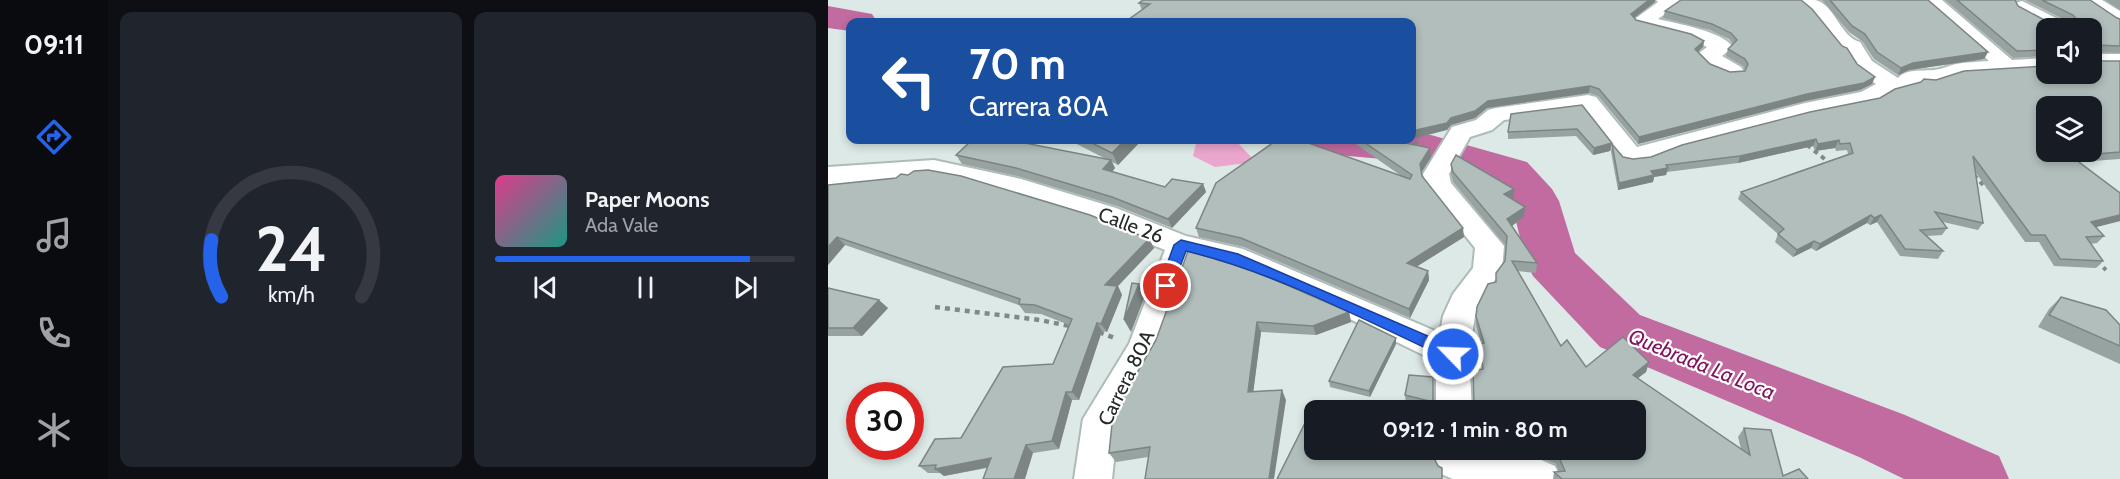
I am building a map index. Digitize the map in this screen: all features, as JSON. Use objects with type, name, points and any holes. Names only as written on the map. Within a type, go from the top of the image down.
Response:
[{"type":"street","points":[[1666,0],[1672,2],[1642,21],[1697,35],[1723,47],[1706,56],[1733,72]]},
{"type":"street","points":[[1805,0],[1818,10],[1848,47],[1853,46],[1864,65],[1894,86]]},
{"type":"street","points":[[1931,0],[2009,68]]},
{"type":"street","points":[[2089,0],[2120,19]]},
{"type":"street","points":[[2022,7],[2040,18]]},
{"type":"street","points":[[1454,400],[1453,354],[1459,316],[1468,294],[1487,271],[1490,246],[1438,185],[1436,174],[1456,140],[1484,125],[1496,115],[1588,102],[1631,156],[1649,154],[1670,145],[1805,110],[1868,98],[1883,89],[1909,82],[1909,79],[1926,76],[1931,78],[1958,70],[2036,65]]},
{"type":"street","name":"Calle 26","points":[[828,176],[934,168],[968,174],[1106,215],[1181,245],[1233,257],[1315,291],[1453,354]]},
{"type":"street","name":"Carrera 80A","points":[[1093,479],[1101,419],[1143,349],[1181,245]]},
{"type":"street","points":[[1454,464],[1511,465],[1542,479]]},
{"type":"path","points":[[1416,141],[1456,140]]},
{"type":"path","points":[[1805,144],[1839,171]]},
{"type":"path","points":[[1969,170],[1985,187],[1996,186]]},
{"type":"path","points":[[2093,257],[2106,270]]},
{"type":"path","points":[[935,307],[1040,320],[1085,329]]},
{"type":"path","points":[[1096,331],[1143,349]]},
{"type":"shaded area","points":[[1196,144],[1239,144],[1256,162],[1215,167],[1193,156]]},
{"type":"building","points":[[1143,0],[1649,0],[1631,14],[1636,20],[1691,34],[1704,41],[1695,49],[1710,64],[1730,72],[1745,71],[1748,64],[1745,59],[1728,49],[1737,40],[1731,33],[1712,24],[1665,11],[1681,0],[1801,0],[1812,9],[1842,46],[1847,48],[1857,64],[1875,77],[1864,83],[1807,94],[1639,137],[1599,89],[1590,86],[1488,101],[1475,111],[1451,118],[1447,123],[1416,130],[1416,18],[1131,18],[1150,4],[1139,3]]},
{"type":"building","points":[[1830,0],[1928,0],[1988,52],[1913,63],[1901,68],[1877,52],[1865,34],[1852,26]]},
{"type":"building","points":[[1957,0],[2015,0],[2018,6],[2041,18],[2036,18],[2036,50],[2017,51]]},
{"type":"building","points":[[2042,0],[2090,0],[2120,19],[2120,46],[2102,45],[2102,18],[2076,18]]},
{"type":"building","points":[[2102,61],[2120,61],[2120,152],[2102,153],[2102,96],[2036,96],[2036,162],[2079,162],[2120,193],[2120,215],[2091,222],[2104,236],[2086,237],[2103,261],[2060,259],[2045,235],[2031,235],[1973,156],[1983,223],[1935,212],[1947,228],[1920,230],[1943,251],[1905,249],[1881,215],[1874,218],[1871,215],[1820,244],[1814,241],[1797,250],[1778,234],[1784,229],[1741,192],[1853,153],[1850,143],[1840,144],[1839,140],[1818,144],[1816,139],[1740,156],[1666,165],[1668,168],[1651,171],[1654,175],[1619,183],[1612,144],[1623,157],[1633,159],[1651,157],[1682,145],[1810,112],[1880,98],[1895,89],[1921,82],[1924,79],[1936,80],[1964,71],[2036,67],[2036,84],[2102,84]]},
{"type":"building","points":[[1582,105],[1612,143],[1594,148],[1577,129],[1508,132],[1511,114]]},
{"type":"building","points":[[968,144],[1030,144],[1111,160],[1103,169],[1165,187],[1172,179],[1203,184],[1168,219],[1112,197],[1016,168],[956,155]]},
{"type":"building","points":[[1094,144],[1121,144],[1112,153]]},
{"type":"building","points":[[1271,144],[1311,144],[1410,179],[1412,175],[1367,144],[1410,144],[1430,148],[1420,164],[1422,176],[1463,228],[1407,263],[1428,271],[1409,309],[1241,238],[1196,228],[1216,183]]},
{"type":"building","points":[[1456,155],[1514,189],[1504,194],[1525,207],[1507,219],[1537,263],[1512,261],[1561,346],[1567,340],[1586,367],[1623,337],[1649,362],[1633,375],[1750,455],[1744,428],[1771,430],[1783,476],[1799,469],[1808,479],[1562,479],[1554,472],[1565,471],[1560,460],[1646,460],[1646,400],[1474,400],[1473,371],[1483,369],[1480,344],[1484,343],[1476,316],[1477,307],[1488,284],[1496,282],[1496,273],[1505,261],[1507,236],[1453,172],[1451,164]]},
{"type":"building","points":[[928,170],[961,176],[1090,215],[1149,239],[1105,285],[1117,286],[1101,324],[1097,323],[1072,392],[1066,392],[1052,441],[1026,445],[1014,479],[983,479],[991,458],[935,469],[936,465],[919,466],[935,439],[961,438],[1003,367],[1053,364],[1072,319],[1035,305],[1019,304],[1020,299],[837,237],[828,247],[828,185],[896,178],[901,174],[908,175],[914,171]]},
{"type":"building","points":[[1188,251],[1250,269],[1349,312],[1313,326],[1257,322],[1248,392],[1282,390],[1269,479],[1145,479],[1150,447],[1109,453],[1113,415],[1116,415],[1123,397],[1156,340]]},
{"type":"building","points":[[1132,283],[1139,284],[1124,320]]},
{"type":"building","points":[[828,288],[879,300],[853,328],[828,328]]},
{"type":"building","points":[[2061,297],[2106,310],[2120,325],[2120,346],[2049,315]]},
{"type":"building","points":[[1359,320],[1396,338],[1369,391],[1329,381]]},
{"type":"building","points":[[1409,375],[1433,377],[1433,400],[1405,395]]},
{"type":"building","points":[[1304,425],[1304,460],[1435,460],[1442,468],[1442,479],[1277,479]]},
{"type":"waterway","name":"Quebrada La Loca","points":[[828,17],[846,20]]},
{"type":"waterway","name":"Quebrada La Loca","points":[[1373,144],[1431,149],[1511,173],[1535,201],[1552,262],[1620,331],[1882,436],[1975,479]]},
{"type":"route","points":[[1166,286],[1181,245],[1233,257],[1315,291],[1453,354]]}]
